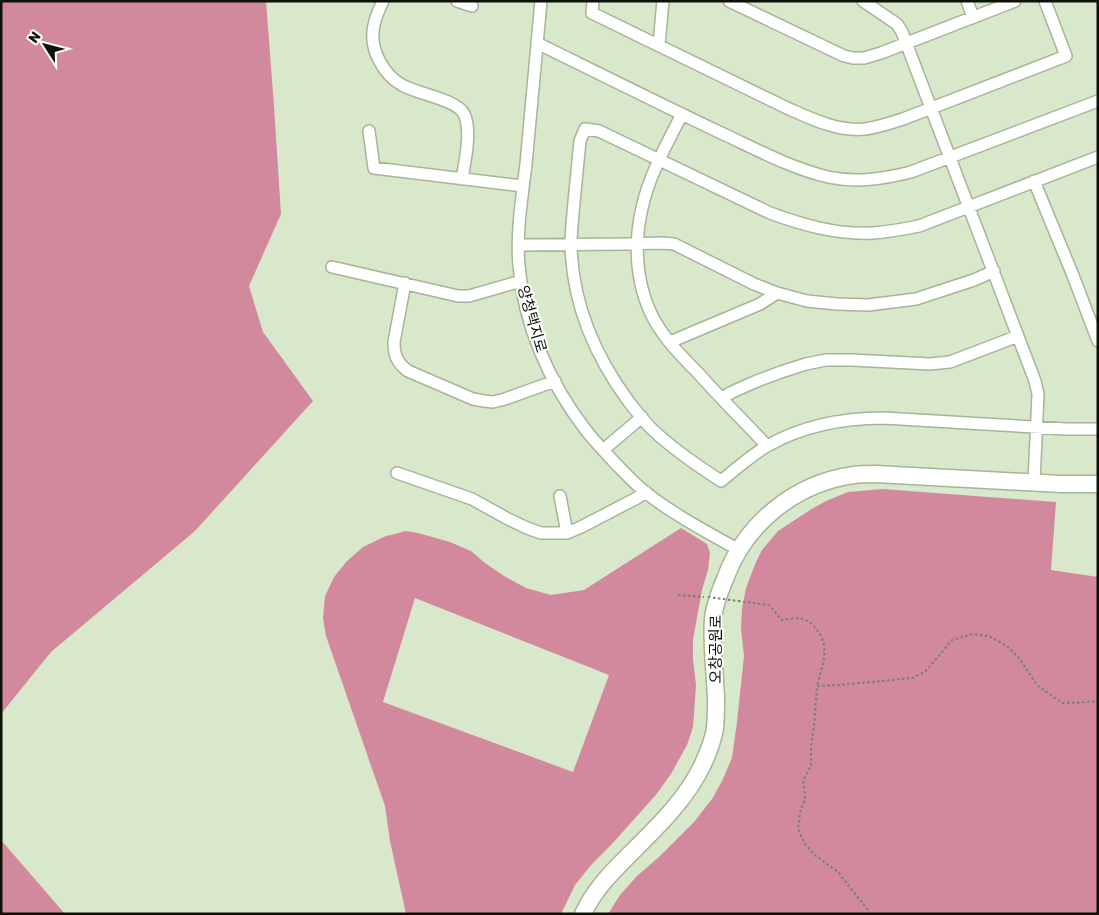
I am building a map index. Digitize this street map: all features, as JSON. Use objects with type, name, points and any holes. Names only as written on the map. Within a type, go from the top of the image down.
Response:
[{"type":"street","points":[[383,1],[374,26],[372,42],[377,57],[383,69],[402,85],[454,104],[460,108],[467,126],[462,179]]},
{"type":"street","points":[[457,1],[472,6]]},
{"type":"street","name":"양청택지로","points":[[542,1],[523,186],[519,245],[519,264],[524,300],[533,331],[544,361],[563,396],[585,430],[603,450],[646,492],[683,518],[739,550]]},
{"type":"street","points":[[593,1],[592,13],[809,118],[847,129],[879,127],[1066,56],[1045,1]]},
{"type":"street","points":[[659,45],[663,1]]},
{"type":"street","points":[[729,1],[834,52],[853,58],[864,58],[881,53],[1015,1]]},
{"type":"street","points":[[863,1],[897,24],[907,43],[1035,381],[1038,394],[1034,482]]},
{"type":"street","points":[[967,1],[973,17]]},
{"type":"street","points":[[537,43],[788,164],[830,177],[854,180],[871,180],[911,172],[1098,100]]},
{"type":"street","points":[[682,114],[659,160],[647,188],[642,207],[637,244],[638,274],[643,294],[652,316],[663,334],[767,446]]},
{"type":"street","points":[[1098,157],[919,226],[872,233],[848,232],[797,223],[770,213],[599,131],[585,129],[580,141],[571,230],[576,288],[581,309],[588,330],[607,370],[652,430],[721,481],[767,446],[790,435],[835,421],[858,418],[884,418],[1098,429]]},
{"type":"street","points":[[369,131],[374,168],[523,186]]},
{"type":"street","points":[[1034,181],[1098,341]]},
{"type":"street","points":[[519,245],[674,244],[754,284],[777,293],[837,304],[868,305],[916,299],[994,271]]},
{"type":"street","points":[[332,267],[458,296],[469,296],[521,281]]},
{"type":"street","points":[[405,283],[394,342],[394,352],[396,360],[408,371],[474,399],[493,402],[555,381]]},
{"type":"street","points":[[670,342],[760,304],[777,293]]},
{"type":"street","points":[[722,398],[781,372],[806,364],[826,360],[911,364],[950,362],[1018,336]]},
{"type":"street","points":[[603,450],[642,417]]},
{"type":"street","points":[[397,473],[472,498],[508,519],[541,534],[567,532],[581,527],[646,492]]},
{"type":"street","name":"오창공원로","points":[[583,914],[602,882],[684,796],[703,764],[715,728],[713,640],[714,617],[721,589],[728,568],[739,550],[758,523],[773,510],[793,496],[824,482],[855,475],[876,474],[1098,484]]},
{"type":"street","points":[[560,496],[567,532]]},
{"type":"path","points":[[678,594],[769,605],[782,620],[798,618],[812,623],[822,636],[825,647],[817,686],[814,726],[810,746],[811,765],[803,781],[805,798],[800,813],[798,829],[805,844],[816,856],[838,872],[871,914]]},
{"type":"path","points":[[817,686],[913,678],[927,670],[952,640],[973,634],[989,636],[1007,646],[1019,658],[1037,685],[1062,703],[1098,701]]},
{"type":"shaded area","points":[[1,1],[266,1],[281,214],[249,286],[263,332],[313,401],[195,531],[51,652],[1,714]]},
{"type":"shaded area","points":[[883,489],[1056,502],[1051,570],[1098,577],[1098,914],[608,914],[620,895],[637,876],[694,822],[712,799],[732,758],[744,656],[741,629],[742,609],[746,588],[762,550],[778,531],[826,501],[848,492]]},
{"type":"shaded area","points":[[681,528],[707,544],[710,553],[708,570],[702,590],[693,640],[696,685],[693,727],[687,745],[671,774],[655,796],[575,885],[561,914],[406,914],[390,841],[385,806],[326,636],[323,618],[325,596],[334,577],[347,561],[363,547],[386,536],[405,531],[450,542],[471,551],[504,576],[526,588],[551,595],[584,590]],"holes":[[[415,598],[609,675],[573,772],[383,702]]]},
{"type":"shaded area","points":[[1,840],[65,914],[1,914]]}]
